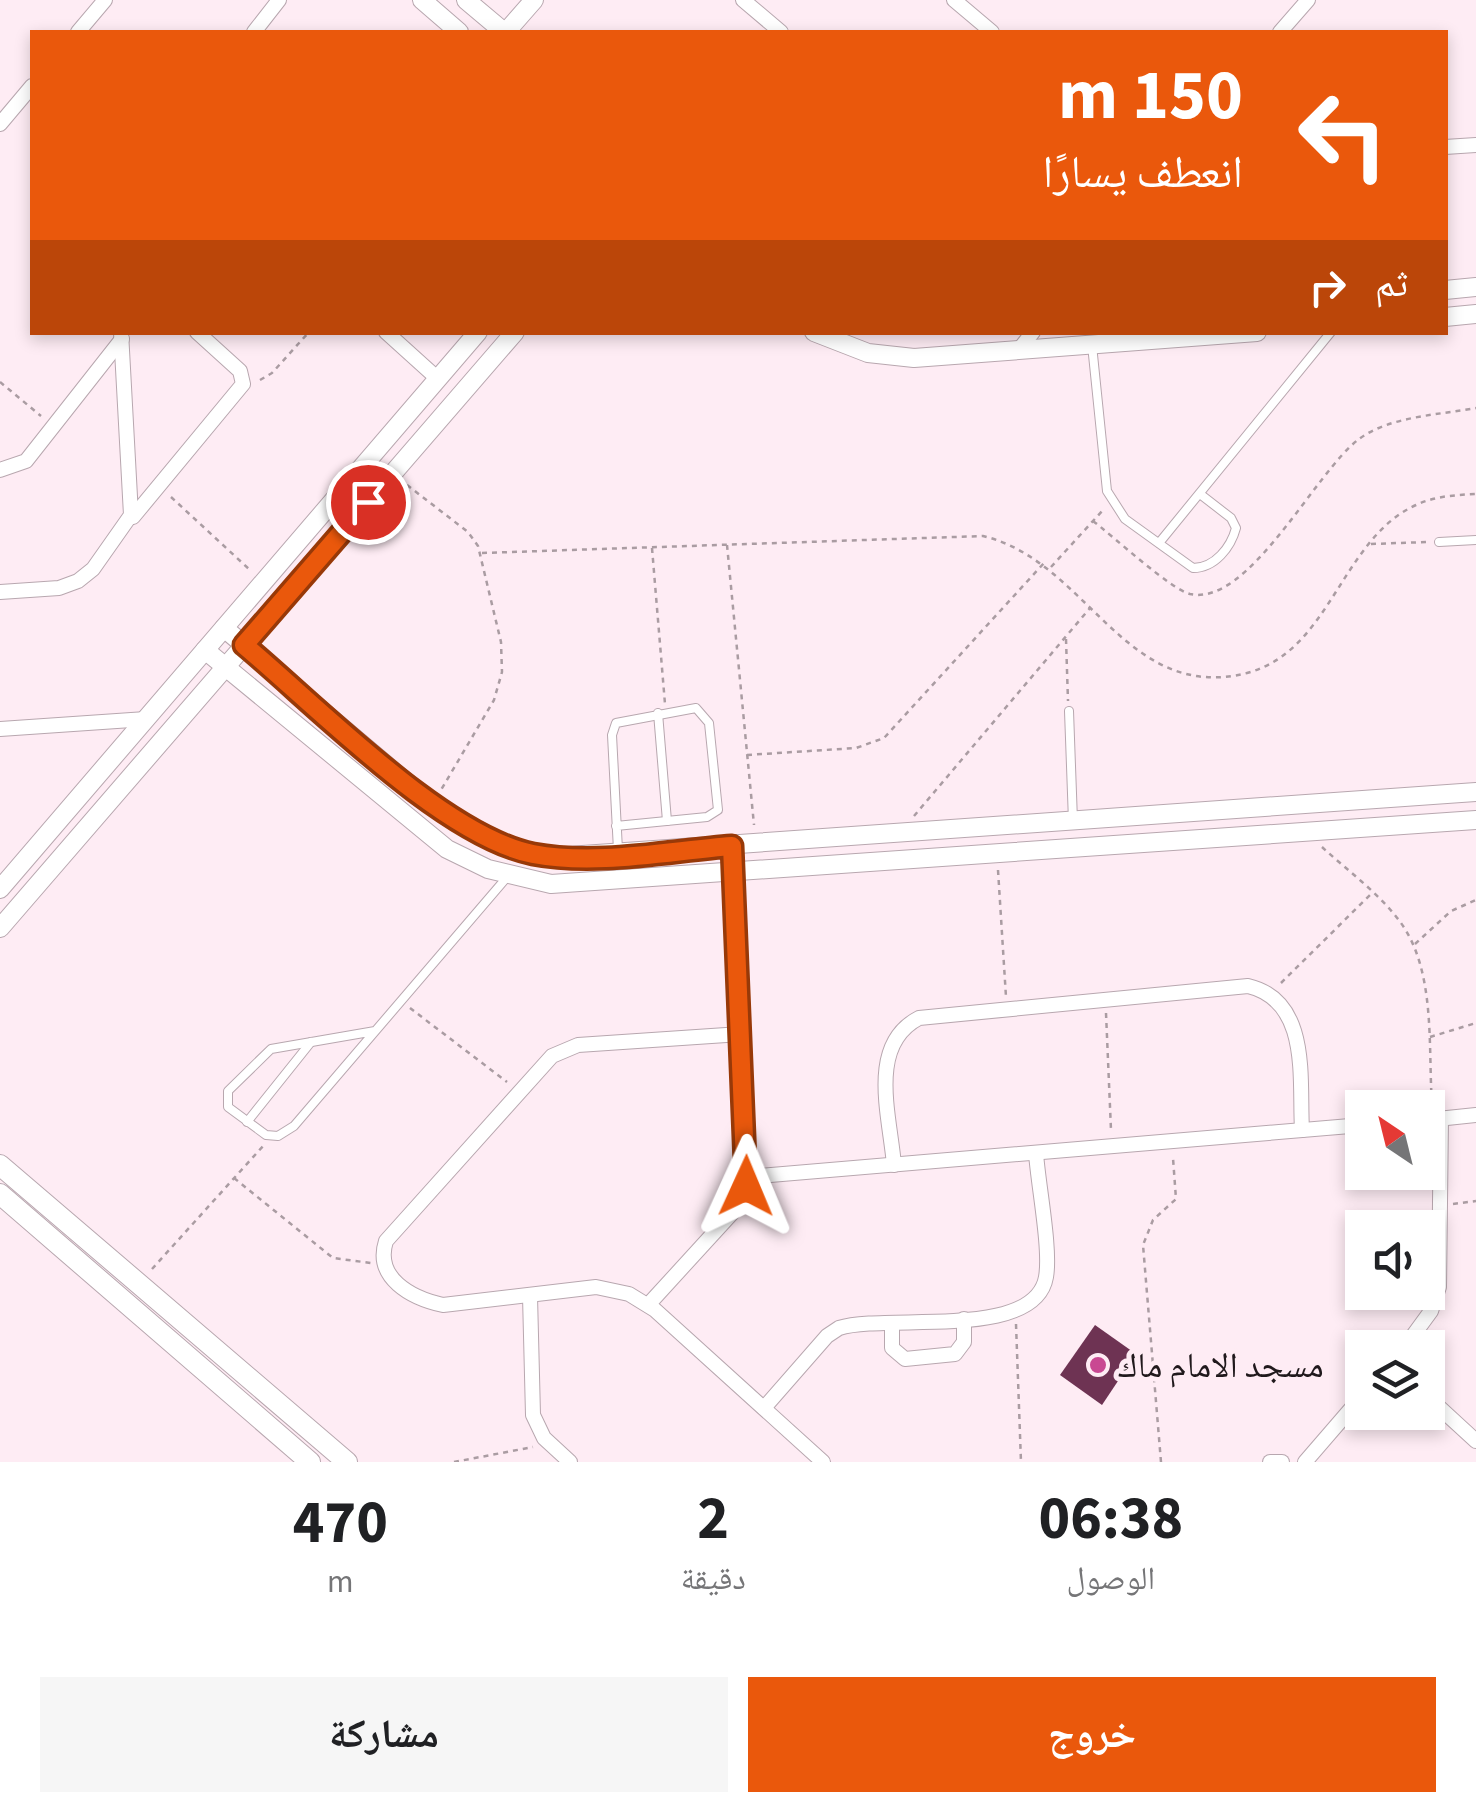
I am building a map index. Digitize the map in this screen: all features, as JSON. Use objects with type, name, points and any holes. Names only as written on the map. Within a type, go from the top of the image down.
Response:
[{"type":"main road","points":[[0,1165],[347,1462]]},
{"type":"main road","points":[[2,1201],[310,1462]]},
{"type":"main road","points":[[124,1301],[139,1284]]},
{"type":"street","points":[[80,30],[106,0]]},
{"type":"street","points":[[256,30],[278,0]]},
{"type":"street","points":[[422,0],[459,30]]},
{"type":"street","points":[[507,30],[534,0]]},
{"type":"street","points":[[744,0],[779,30]]},
{"type":"street","points":[[954,0],[990,30]]},
{"type":"street","points":[[1282,30],[1308,0]]},
{"type":"street","points":[[462,30],[479,4],[503,30]]},
{"type":"street","points":[[0,124],[30,88]]},
{"type":"street","points":[[1448,147],[1476,145]]},
{"type":"street","points":[[1448,290],[1476,287]]},
{"type":"street","points":[[1448,317],[1476,314]]},
{"type":"street","points":[[0,592],[59,588],[78,581],[240,389],[243,379],[200,335]]},
{"type":"street","points":[[389,335],[438,379]]},
{"type":"street","points":[[0,889],[475,335]]},
{"type":"street","points":[[0,928],[513,335]]},
{"type":"street","points":[[821,335],[845,346],[890,357],[1219,335]]},
{"type":"street","points":[[1018,351],[1031,335]]},
{"type":"street","points":[[0,470],[26,462],[122,336]]},
{"type":"street","points":[[122,336],[133,499],[128,523]]},
{"type":"street","points":[[224,628],[433,804],[471,831],[516,850],[573,858],[1476,792]]},
{"type":"street","points":[[205,650],[427,835],[468,861],[508,876],[573,885],[1476,820]]},
{"type":"street","points":[[0,730],[146,718]]},
{"type":"street","points":[[1140,816],[1142,844]]},
{"type":"street","points":[[648,1304],[733,1212],[748,1177],[732,846]]},
{"type":"street","points":[[894,1165],[886,1057],[894,1038],[910,1023],[930,1015],[1248,986],[1270,994],[1286,1010],[1296,1030],[1302,1130]]},
{"type":"street","points":[[741,1034],[578,1045],[552,1056],[386,1240],[382,1260],[392,1279],[430,1302],[456,1306],[596,1287],[629,1294],[648,1304],[822,1462]]},
{"type":"street","points":[[1445,1118],[1476,1115]]},
{"type":"street","points":[[748,1177],[1345,1126]]},
{"type":"street","points":[[764,1408],[833,1331],[847,1325],[964,1319],[1016,1312],[1032,1301],[1047,1276],[1036,1153]]},
{"type":"street","points":[[1418,1330],[1436,1299],[1439,1190]]},
{"type":"street","points":[[530,1296],[531,1406],[535,1423],[570,1462]]},
{"type":"street","points":[[892,1322],[893,1352],[905,1359],[955,1354],[964,1342],[964,1319]]},
{"type":"street","points":[[1445,1412],[1475,1439]]},
{"type":"street","points":[[1305,1462],[1345,1416]]},
{"type":"street","points":[[1270,1462],[1282,1462]]},
{"type":"lane","points":[[1159,543],[1329,335]]},
{"type":"lane","points":[[1092,345],[1104,481],[1111,500],[1125,519],[1193,568],[1214,563],[1236,528],[1231,518],[1200,494]]},
{"type":"lane","points":[[1438,542],[1476,540]]},
{"type":"lane","points":[[616,826],[707,817],[719,806],[708,717],[696,708],[621,719],[613,728],[616,826],[619,854]]},
{"type":"lane","points":[[1068,711],[1073,822]]},
{"type":"lane","points":[[662,712],[667,821]]},
{"type":"lane","points":[[375,1031],[266,1051],[228,1091],[228,1108],[272,1136],[290,1130],[401,1002],[508,876]]},
{"type":"lane","points":[[247,1122],[312,1042]]},
{"type":"path","points":[[243,379],[260,380],[272,373],[306,335]]},
{"type":"path","points":[[0,382],[53,427]]},
{"type":"path","points":[[0,391],[6,386]]},
{"type":"path","points":[[1093,520],[1184,592],[1217,593],[1242,576],[1360,438],[1394,423],[1476,408]]},
{"type":"path","points":[[393,474],[468,532],[482,553],[503,657],[500,686],[433,804]]},
{"type":"path","points":[[159,486],[264,582]]},
{"type":"path","points":[[482,553],[967,534],[1014,545],[1044,563],[1147,661],[1193,674],[1250,672],[1296,646],[1391,520],[1415,505],[1476,494]]},
{"type":"path","points":[[1050,568],[1111,500]]},
{"type":"path","points":[[1370,544],[1438,542]]},
{"type":"path","points":[[727,543],[756,844]]},
{"type":"path","points":[[652,546],[662,712]]},
{"type":"path","points":[[747,755],[856,748],[884,738],[1044,563]]},
{"type":"path","points":[[899,834],[1091,607]]},
{"type":"path","points":[[1066,637],[1068,711]]},
{"type":"path","points":[[1306,832],[1400,922],[1414,945],[1423,974],[1432,1090]]},
{"type":"path","points":[[997,854],[1006,1008]]},
{"type":"path","points":[[1270,994],[1371,894]]},
{"type":"path","points":[[1414,945],[1450,911],[1476,900]]},
{"type":"path","points":[[1106,999],[1112,1146]]},
{"type":"path","points":[[401,1002],[518,1091]]},
{"type":"path","points":[[1428,1038],[1476,1023]]},
{"type":"path","points":[[139,1284],[272,1136]]},
{"type":"path","points":[[1161,1462],[1143,1245],[1148,1226],[1173,1204],[1178,1193],[1171,1142]]},
{"type":"path","points":[[234,1178],[333,1258],[356,1264],[382,1260]]},
{"type":"path","points":[[1440,1205],[1476,1202]]},
{"type":"path","points":[[1016,1312],[1021,1462]]},
{"type":"path","points":[[454,1462],[550,1444]]},
{"type":"building","name":"مسجد الامام ماك","points":[[1095,1325],[1136,1354],[1102,1405],[1060,1375]]},
{"type":"place","name":"مسجد الامام ماك","points":[[1098,1365]]},
{"type":"route","points":[[368,502],[244,645],[444,814],[498,844],[535,854],[573,858],[732,846],[746,1186]]}]
